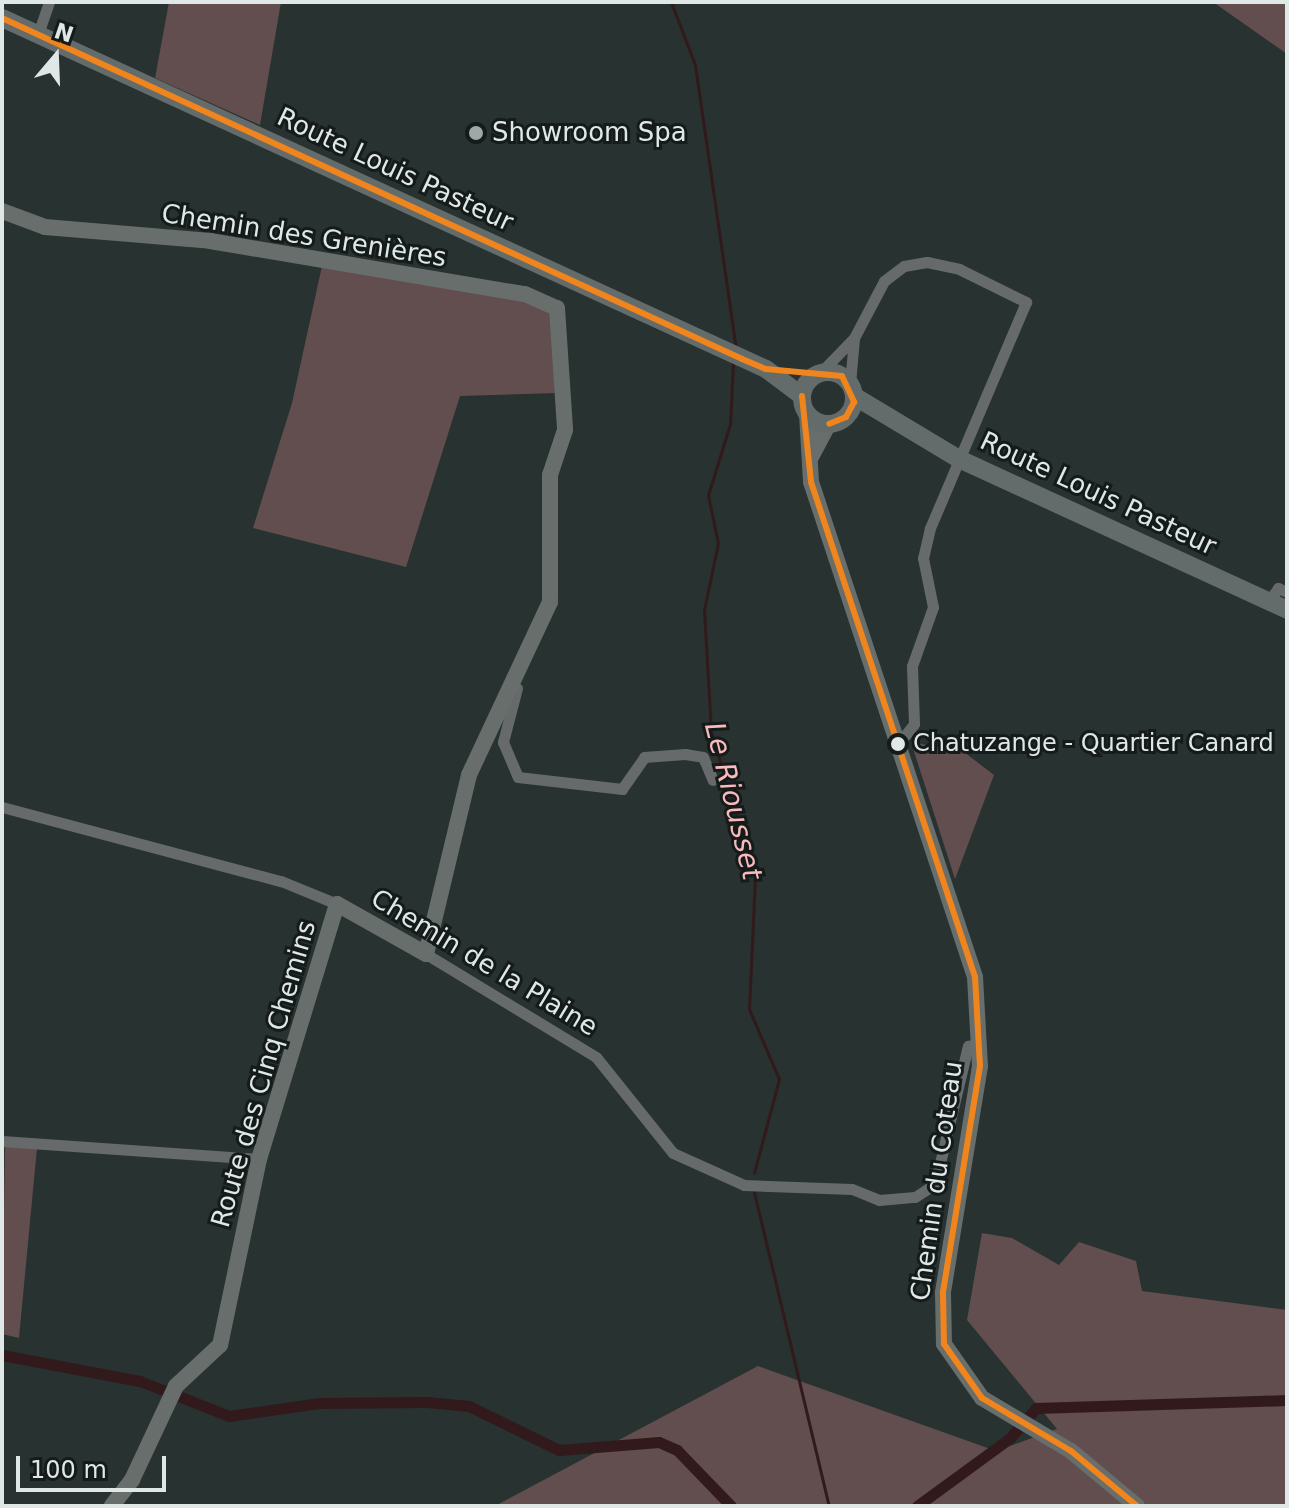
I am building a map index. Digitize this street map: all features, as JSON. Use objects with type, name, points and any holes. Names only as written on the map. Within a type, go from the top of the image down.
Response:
[{"type":"main road","name":"Route Louis Pasteur","points":[[2,18],[734,356],[766,369],[818,374],[852,390],[887,423],[1287,610]]},
{"type":"main road","name":"Route Louis Pasteur","points":[[766,369],[805,405],[837,420],[887,423]]},
{"type":"main road","points":[[805,405],[818,374]]},
{"type":"main road","points":[[837,420],[852,390]]},
{"type":"street","points":[[38,34],[49,2]]},
{"type":"street","name":"Chemin des Grenières","points":[[2,211],[45,227],[210,241],[552,301],[565,430],[550,475],[550,602],[528,657]]},
{"type":"street","points":[[818,374],[854,338],[884,281],[916,263],[959,269],[1026,302],[957,458],[923,558],[933,607],[912,666],[914,724],[899,743]]},
{"type":"street","points":[[852,390],[854,338]]},
{"type":"street","name":"Chemin du Coteau","points":[[805,405],[810,459],[837,567],[967,940],[980,1043],[941,1319],[953,1365],[1005,1412],[1137,1506]]},
{"type":"street","points":[[810,459],[837,420]]},
{"type":"street","points":[[1269,601],[1278,588],[1287,592]]},
{"type":"street","points":[[528,657],[503,742],[518,777],[622,789],[644,757],[685,754],[703,757],[713,780]]},
{"type":"street","points":[[426,954],[469,775],[528,657]]},
{"type":"street","name":"Chemin de la Plaine","points":[[2,807],[281,881],[337,904],[596,1057],[673,1153],[744,1185],[852,1189],[879,1200],[915,1197],[935,1184],[968,1046],[980,1043]]},
{"type":"street","name":"Route des Cinq Chemins","points":[[112,1506],[167,1408],[176,1386],[220,1345],[259,1159],[337,904]]},
{"type":"street","points":[[2,1141],[259,1159]]},
{"type":"shaded area","points":[[169,2],[281,2],[260,125],[155,78]]},
{"type":"shaded area","points":[[1213,2],[1287,2],[1287,54]]},
{"type":"shaded area","points":[[322,266],[539,301],[552,315],[556,393],[460,396],[406,567],[253,528],[292,403]]},
{"type":"shaded area","points":[[911,742],[964,752],[994,775],[955,879]]},
{"type":"shaded area","points":[[5,1145],[37,1148],[19,1338],[2,1334]]},
{"type":"shaded area","points":[[982,1233],[1012,1238],[1059,1265],[1079,1242],[1136,1261],[1142,1291],[1287,1310],[1287,1506],[495,1506],[758,1366],[996,1451],[1057,1429],[967,1320]]},
{"type":"waterway","name":"Le Riousset","points":[[671,2],[695,65],[736,348]]},
{"type":"waterway","name":"Le Riousset","points":[[733,363],[730,424],[708,495],[718,543],[704,610],[711,732],[755,877],[749,1009],[779,1079],[754,1173]]},
{"type":"waterway","name":"Le Riousset","points":[[754,1192],[829,1506]]},
{"type":"waterway","points":[[2,1355],[140,1381],[229,1416],[319,1403],[427,1402],[469,1406],[559,1450],[659,1442],[677,1450],[731,1506]]},
{"type":"waterway","points":[[917,1506],[1010,1438],[1036,1408],[1287,1400]]},
{"type":"transit line","points":[[2,18],[742,359],[766,369],[842,376],[854,402],[846,417],[829,424]]},
{"type":"transit line","points":[[802,396],[811,482],[975,977],[980,1066],[943,1293],[944,1344],[982,1398],[1071,1451],[1137,1506]]},
{"type":"place","name":"Showroom Spa","points":[[476,133]]},
{"type":"place","name":"Chatuzange - Quartier Canard","points":[[898,744]]}]
